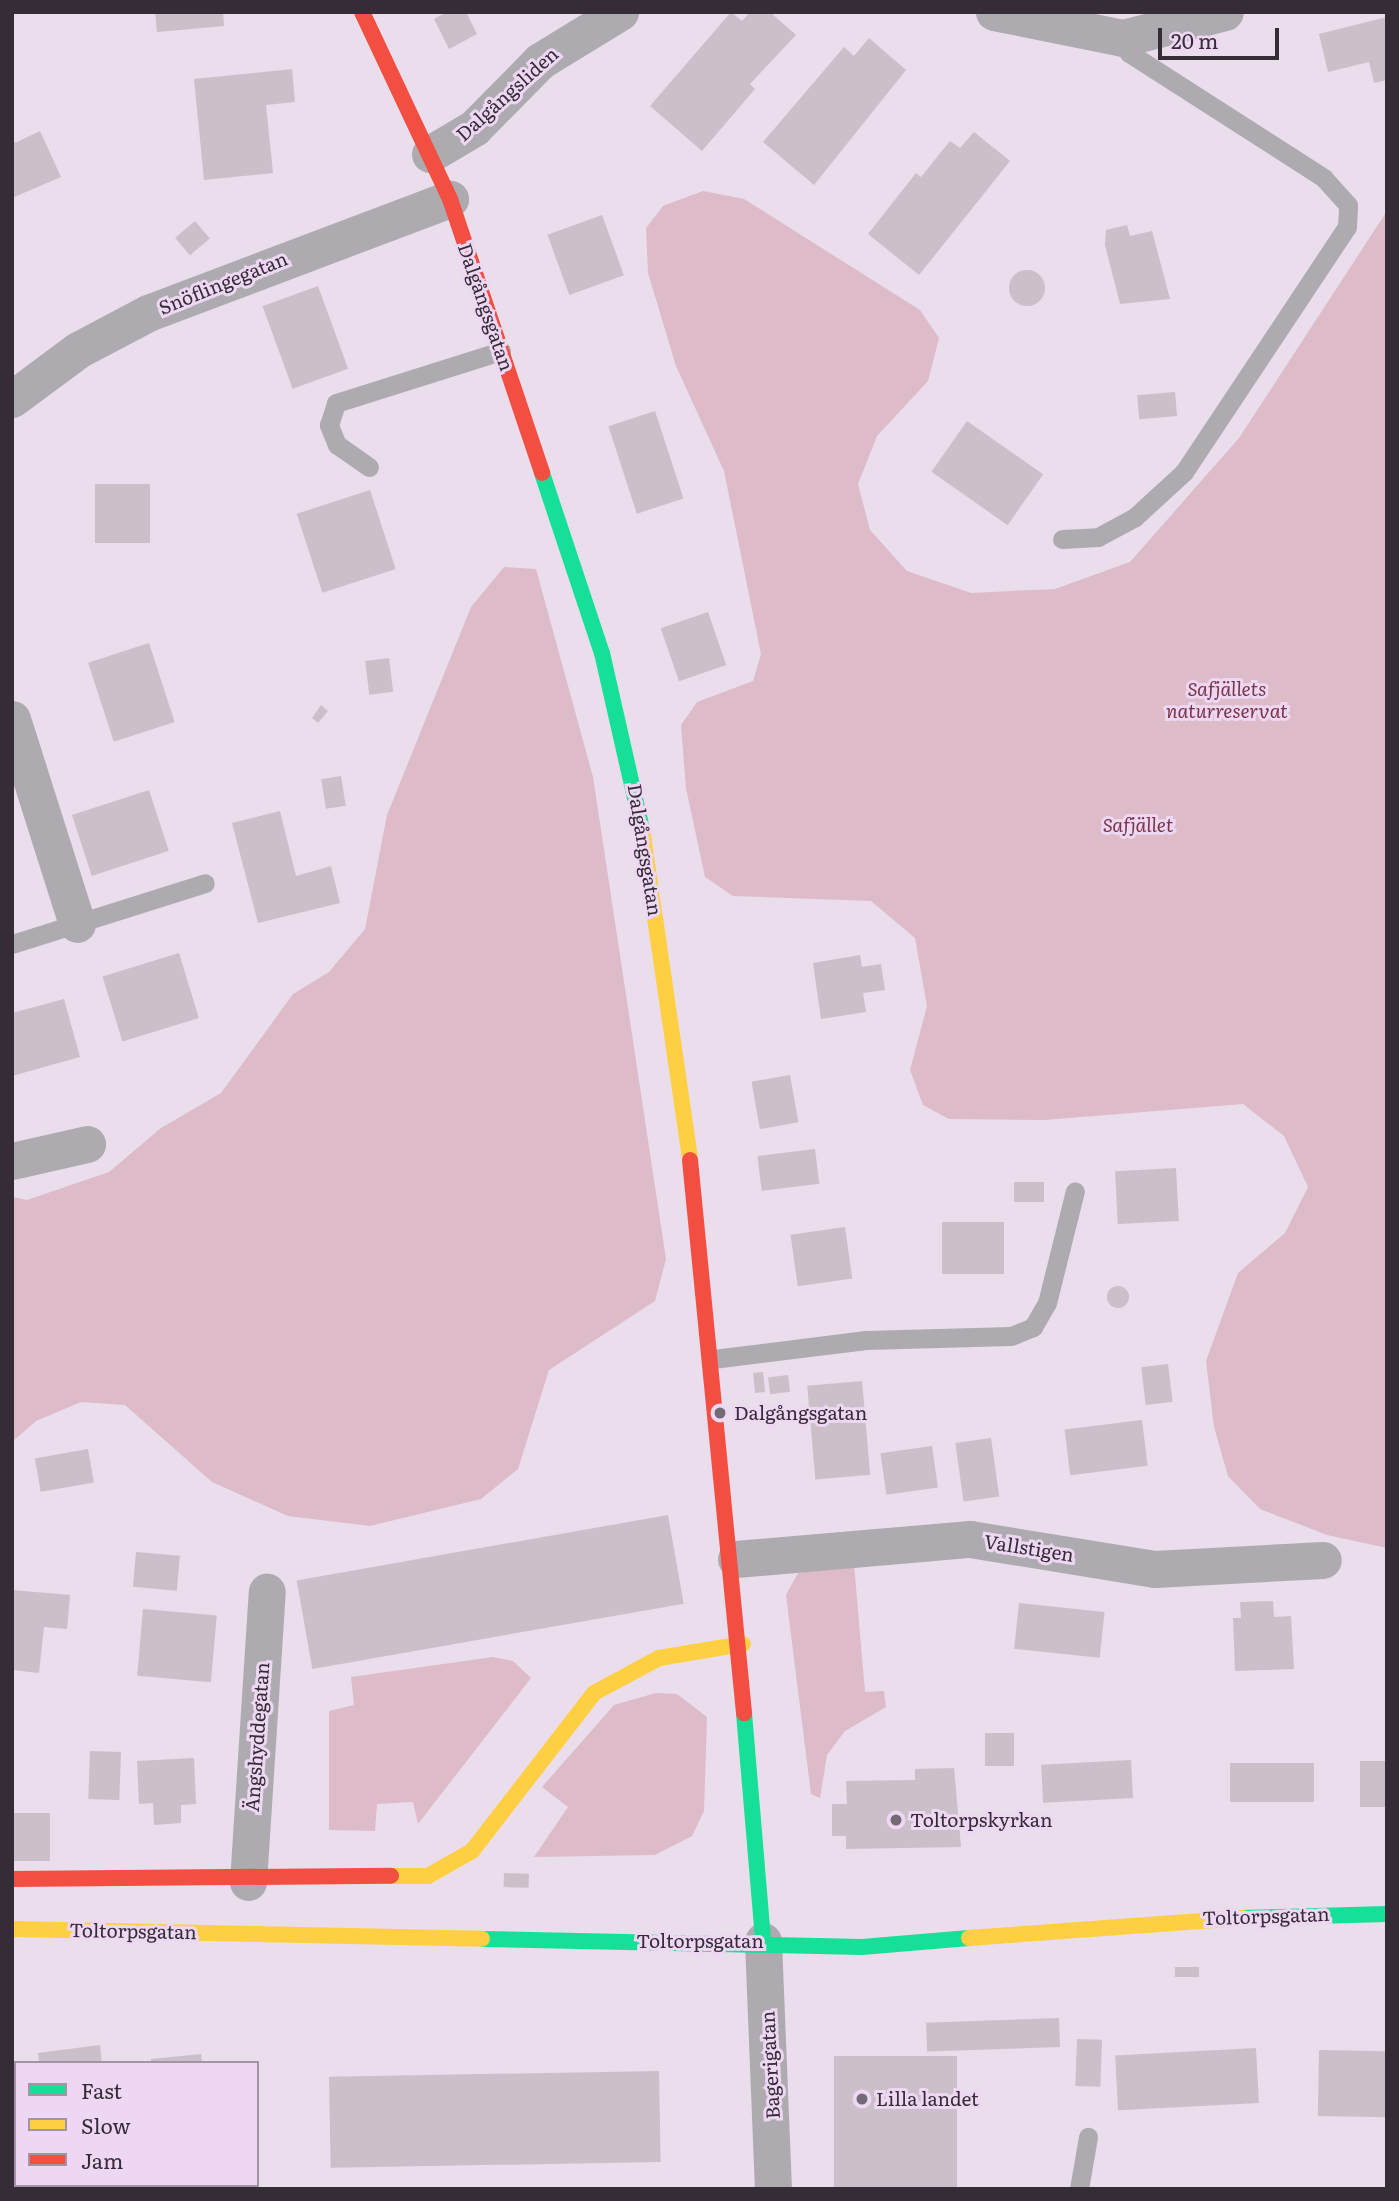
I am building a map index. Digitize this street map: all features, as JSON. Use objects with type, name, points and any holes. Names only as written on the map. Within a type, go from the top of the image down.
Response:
[{"type":"street","name":"Dalgångsgatan","points":[[362,12],[450,199],[603,653],[632,767],[676,1037],[736,1559],[763,1941]]},
{"type":"street","name":"Dalgångsliden","points":[[430,154],[474,128],[540,61],[620,12]]},
{"type":"street","points":[[994,12],[1123,38],[1225,12]]},
{"type":"street","name":"Snöflingegatan","points":[[12,399],[78,350],[148,313],[450,199]]},
{"type":"street","points":[[13,722],[77,924]]},
{"type":"street","points":[[12,1161],[87,1144]]},
{"type":"street","name":"Vallstigen","points":[[736,1559],[970,1539],[1155,1569],[1323,1560]]},
{"type":"street","name":"Ängshyddegatan","points":[[248,1882],[267,1592]]},
{"type":"street","points":[[12,1879],[248,1882],[398,1880],[457,1864],[594,1693],[659,1658],[743,1644]]},
{"type":"street","name":"Toltorpsgatan","points":[[12,1929],[763,1941],[862,1947],[1179,1920],[1387,1914]]},
{"type":"street","name":"Bagerigatan","points":[[763,1941],[774,2189]]},
{"type":"lane","points":[[1062,539],[1098,537],[1135,517],[1184,472],[1347,227],[1348,205],[1324,178],[1129,52],[1123,38]]},
{"type":"lane","points":[[369,467],[337,444],[329,425],[336,403],[501,351]]},
{"type":"lane","points":[[12,944],[205,883]]},
{"type":"lane","points":[[713,1359],[866,1340],[1011,1336],[1033,1327],[1047,1303],[1075,1191]]},
{"type":"lane","points":[[1079,2189],[1088,2137]]},
{"type":"green space","name":"Safjället","points":[[703,191],[744,199],[920,310],[939,338],[928,381],[877,436],[858,484],[870,530],[907,571],[971,593],[1055,589],[1130,562],[1239,438],[1387,211],[1387,1548],[1327,1535],[1260,1509],[1228,1476],[1214,1427],[1206,1361],[1238,1273],[1285,1233],[1308,1187],[1284,1136],[1243,1104],[1044,1120],[949,1119],[923,1105],[910,1070],[927,1006],[915,938],[871,901],[733,896],[705,877],[686,788],[681,725],[697,702],[753,681],[761,654],[724,471],[676,366],[648,273],[646,228],[663,206]]},
{"type":"green space","points":[[504,567],[536,569],[593,777],[666,1259],[655,1301],[549,1370],[518,1469],[481,1499],[370,1526],[288,1516],[212,1482],[125,1405],[81,1402],[36,1421],[12,1442],[12,1197],[27,1200],[109,1172],[161,1128],[221,1093],[293,994],[329,972],[365,929],[387,815],[471,607]]},
{"type":"green space","points":[[854,1564],[865,1692],[884,1691],[886,1707],[845,1731],[827,1755],[820,1798],[811,1794],[786,1595],[798,1573]]},
{"type":"green space","points":[[493,1657],[513,1661],[531,1678],[418,1824],[413,1802],[377,1804],[375,1831],[329,1830],[329,1711],[354,1705],[351,1677]]},
{"type":"green space","points":[[656,1693],[677,1694],[707,1717],[704,1811],[692,1836],[655,1855],[534,1857],[568,1807],[542,1787],[614,1705]]},
{"type":"building","points":[[155,12],[223,12],[224,26],[157,32]]},
{"type":"building","points":[[447,12],[466,12],[477,34],[449,49],[434,19]]},
{"type":"building","points":[[731,12],[742,21],[750,12],[770,12],[796,35],[750,84],[755,89],[702,151],[650,106]]},
{"type":"building","points":[[1387,17],[1387,80],[1374,83],[1369,62],[1328,72],[1319,34]]},
{"type":"building","points":[[869,38],[906,70],[814,185],[763,142],[844,47],[854,56]]},
{"type":"building","points":[[292,69],[295,102],[266,105],[273,173],[204,180],[194,79]]},
{"type":"building","points":[[40,131],[61,177],[12,198],[12,136],[15,143]]},
{"type":"building","points":[[974,132],[1010,161],[919,275],[868,234],[916,173],[921,177],[950,141],[960,148]]},
{"type":"building","points":[[602,215],[624,275],[569,295],[547,235]]},
{"type":"building","points":[[195,221],[210,239],[190,255],[175,238]]},
{"type":"building","points":[[1127,225],[1130,236],[1152,231],[1170,299],[1120,304],[1105,245],[1106,230]]},
{"type":"building","points":[[1027,270],[1040,275],[1045,288],[1040,301],[1027,306],[1014,301],[1009,288],[1014,275]]},
{"type":"building","points":[[318,286],[348,369],[293,389],[263,306]]},
{"type":"building","points":[[1175,392],[1177,416],[1139,419],[1137,395]]},
{"type":"building","points":[[655,411],[683,498],[637,514],[608,426]]},
{"type":"building","points":[[967,421],[1043,474],[1008,525],[931,472]]},
{"type":"building","points":[[95,484],[150,484],[150,543],[95,543]]},
{"type":"building","points":[[370,490],[396,569],[322,593],[297,514]]},
{"type":"building","points":[[708,612],[726,665],[679,681],[661,628]]},
{"type":"building","points":[[149,643],[175,722],[114,742],[88,663]]},
{"type":"building","points":[[389,658],[393,692],[369,695],[365,661]]},
{"type":"building","points":[[321,705],[328,711],[318,723],[312,718]]},
{"type":"building","points":[[341,776],[346,806],[326,809],[321,779]]},
{"type":"building","points":[[149,790],[169,851],[92,876],[72,815]]},
{"type":"building","points":[[280,811],[296,876],[331,866],[340,903],[258,923],[232,823]]},
{"type":"building","points":[[179,953],[199,1018],[122,1041],[102,976]]},
{"type":"building","points":[[860,955],[862,967],[881,964],[885,990],[863,993],[866,1012],[821,1019],[813,963]]},
{"type":"building","points":[[64,999],[80,1057],[12,1076],[12,1013]]},
{"type":"building","points":[[790,1075],[798,1122],[760,1129],[752,1082]]},
{"type":"building","points":[[815,1149],[819,1184],[762,1191],[757,1156]]},
{"type":"building","points":[[1176,1168],[1179,1221],[1118,1224],[1115,1171]]},
{"type":"building","points":[[1014,1182],[1044,1182],[1044,1202],[1014,1202]]},
{"type":"building","points":[[942,1222],[1004,1222],[1004,1274],[942,1274]]},
{"type":"building","points":[[845,1227],[852,1278],[798,1286],[791,1235]]},
{"type":"building","points":[[1118,1286],[1126,1289],[1129,1297],[1126,1305],[1118,1308],[1110,1305],[1107,1297],[1110,1289]]},
{"type":"building","points":[[1168,1364],[1173,1402],[1146,1405],[1141,1367]]},
{"type":"building","points":[[763,1372],[765,1392],[755,1393],[753,1373]]},
{"type":"building","points":[[788,1375],[790,1392],[770,1394],[768,1377]]},
{"type":"building","points":[[862,1381],[870,1475],[815,1479],[807,1386]]},
{"type":"building","points":[[1142,1420],[1148,1466],[1070,1475],[1065,1430]]},
{"type":"building","points":[[991,1438],[999,1496],[964,1501],[955,1443]]},
{"type":"building","points":[[932,1446],[938,1488],[886,1495],[881,1453]]},
{"type":"building","points":[[88,1449],[94,1482],[41,1492],[35,1458]]},
{"type":"building","points":[[668,1515],[684,1604],[312,1669],[297,1580]]},
{"type":"building","points":[[136,1552],[180,1556],[177,1591],[133,1587]]},
{"type":"building","points":[[12,1590],[70,1595],[67,1629],[44,1627],[39,1673],[12,1670]]},
{"type":"building","points":[[1273,1601],[1274,1617],[1291,1616],[1294,1669],[1235,1671],[1233,1618],[1241,1618],[1240,1602]]},
{"type":"building","points":[[1019,1603],[1105,1612],[1100,1658],[1014,1649]]},
{"type":"building","points":[[143,1609],[217,1615],[211,1682],[137,1676]]},
{"type":"building","points":[[985,1733],[1014,1733],[1014,1766],[985,1766]]},
{"type":"building","points":[[90,1751],[121,1752],[119,1800],[88,1799]]},
{"type":"building","points":[[194,1758],[196,1804],[181,1805],[181,1823],[154,1825],[153,1803],[139,1804],[137,1761]]},
{"type":"building","points":[[1131,1760],[1133,1798],[1043,1803],[1041,1765]]},
{"type":"building","points":[[1360,1761],[1387,1761],[1387,1807],[1360,1807]]},
{"type":"building","points":[[1230,1763],[1314,1763],[1314,1802],[1230,1802]]},
{"type":"building","name":"Toltorpskyrkan","points":[[954,1768],[961,1847],[846,1849],[846,1836],[832,1836],[832,1804],[847,1804],[846,1781],[915,1780],[915,1769]]},
{"type":"building","points":[[12,1813],[50,1813],[50,1861],[12,1861]]},
{"type":"building","points":[[504,1873],[529,1874],[528,1888],[504,1887]]},
{"type":"building","points":[[1175,1967],[1199,1967],[1199,1977],[1175,1977]]},
{"type":"building","points":[[1059,2018],[1060,2047],[927,2052],[926,2023]]},
{"type":"building","points":[[1077,2039],[1102,2040],[1100,2087],[1075,2086]]},
{"type":"building","points":[[100,2045],[102,2061],[39,2061],[38,2053]]},
{"type":"building","points":[[1256,2048],[1259,2103],[1118,2110],[1115,2055]]},
{"type":"building","points":[[1319,2050],[1387,2051],[1386,2117],[1318,2116]]},
{"type":"building","points":[[201,2054],[202,2061],[151,2061]]},
{"type":"building","points":[[834,2056],[957,2056],[957,2189],[834,2189]]},
{"type":"building","points":[[659,2071],[661,2162],[331,2168],[329,2077]]},
{"type":"building","points":[[98,2187],[201,2187],[98,2189]]},
{"type":"traffic: fast","points":[[542,473],[602,653],[642,829]]},
{"type":"traffic: fast","points":[[744,1713],[763,1941]]},
{"type":"traffic: fast","points":[[1242,1918],[1387,1914]]},
{"type":"traffic: fast","points":[[482,1939],[862,1947],[969,1938]]},
{"type":"traffic: slow","points":[[642,829],[690,1160]]},
{"type":"traffic: slow","points":[[391,1876],[428,1876],[472,1851],[594,1693],[659,1658],[743,1644]]},
{"type":"traffic: slow","points":[[969,1938],[1242,1918]]},
{"type":"traffic: slow","points":[[12,1929],[482,1939]]},
{"type":"traffic: jam","points":[[362,12],[450,199],[542,473]]},
{"type":"traffic: jam","points":[[690,1160],[744,1713]]},
{"type":"traffic: jam","points":[[12,1879],[391,1876]]},
{"type":"place","name":"Dalgångsgatan","points":[[720,1413]]},
{"type":"place","name":"Toltorpskyrkan","points":[[896,1820]]},
{"type":"place","name":"Lilla landet","points":[[862,2099]]},
{"type":"park label","name":"Safjällets naturreservat","points":[[1227,700]]}]
